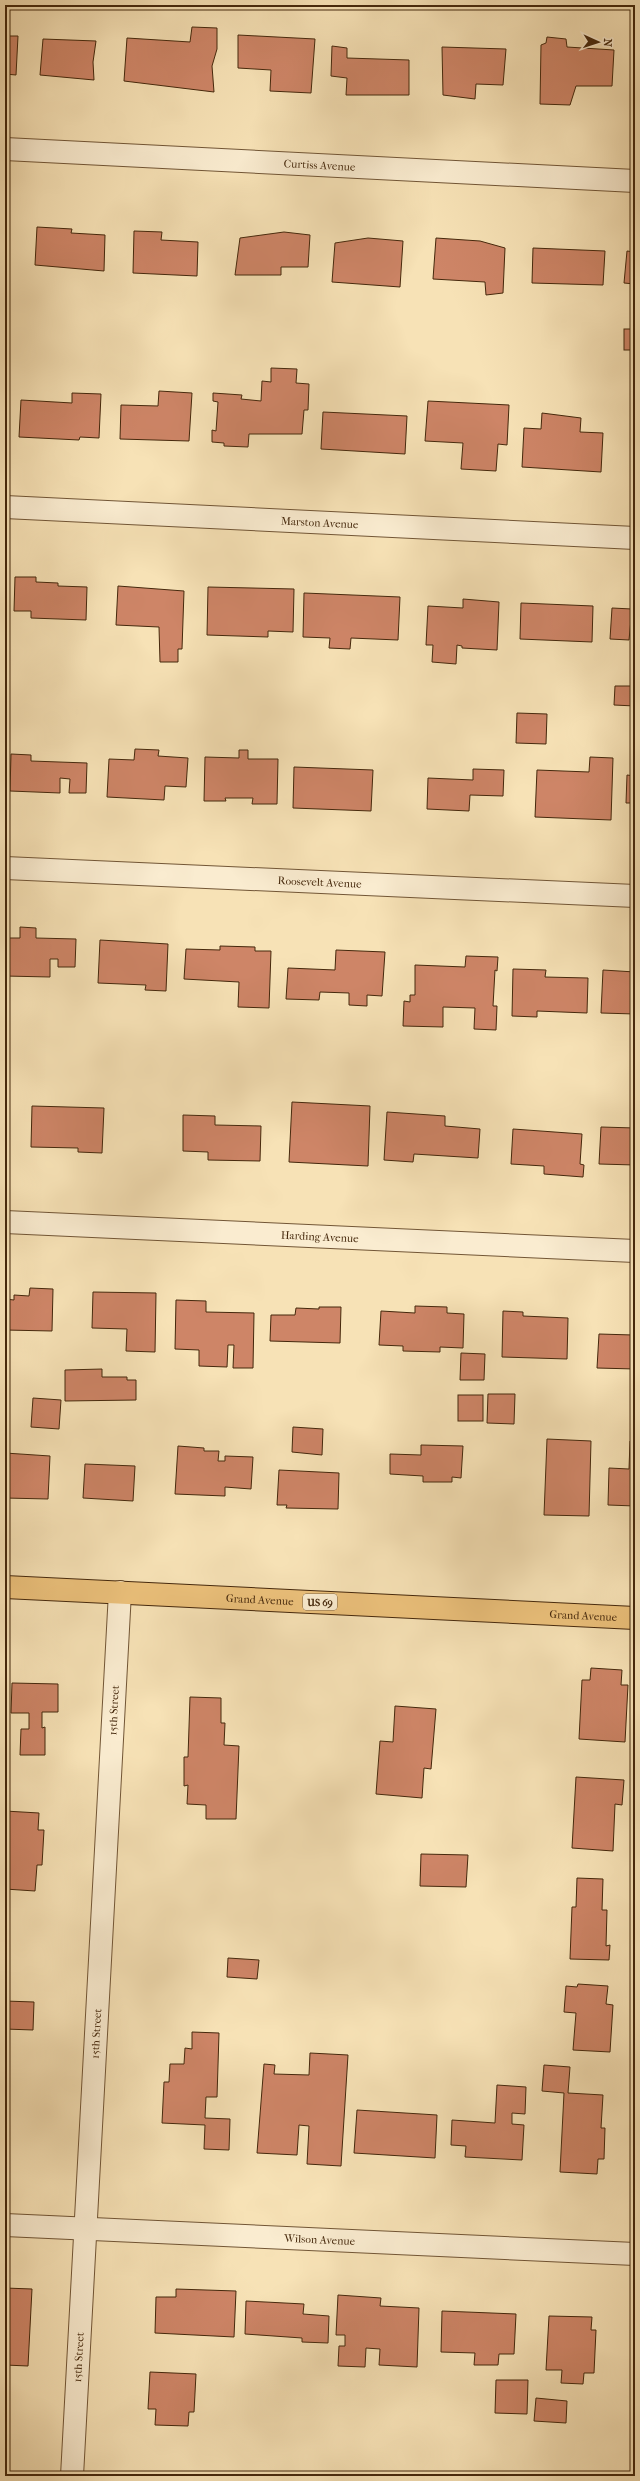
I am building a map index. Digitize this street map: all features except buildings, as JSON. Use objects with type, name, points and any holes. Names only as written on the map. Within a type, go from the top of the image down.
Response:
[{"type":"main road","name":"Grand Avenue","points":[[5,1587],[635,1618]]},
{"type":"street","name":"Curtiss Avenue","points":[[5,150],[635,181]]},
{"type":"street","name":"Marston Avenue","points":[[5,507],[635,538]]},
{"type":"street","name":"Roosevelt Avenue","points":[[5,868],[635,896]]},
{"type":"street","name":"Harding Avenue","points":[[5,1222],[635,1251]]},
{"type":"street","name":"15th Street","points":[[72,2476],[120,1592]]},
{"type":"street","name":"Wilson Avenue","points":[[5,2225],[635,2254]]}]
